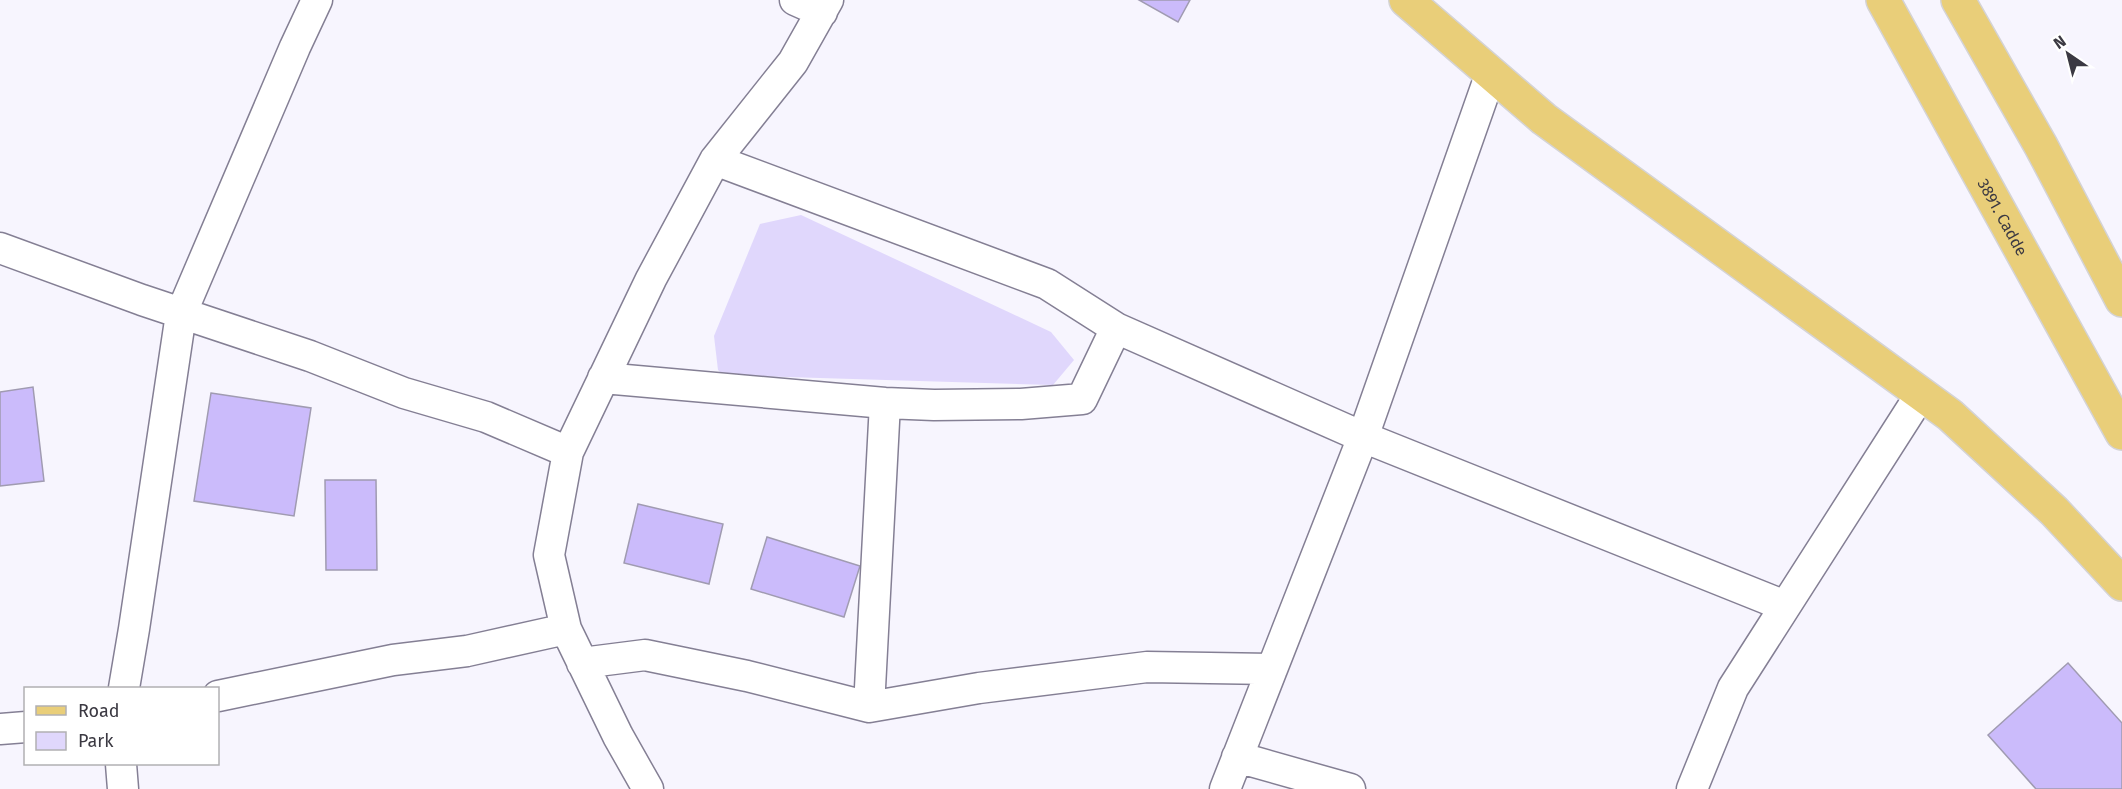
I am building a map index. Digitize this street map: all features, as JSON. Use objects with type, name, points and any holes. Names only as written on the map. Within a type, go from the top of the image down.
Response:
[{"type":"main road","points":[[1406,0],[1544,119],[1950,415],[2054,511],[2122,584]]},
{"type":"main road","name":"3891. Cadde","points":[[1883,0],[2122,433]]},
{"type":"main road","points":[[1958,0],[2041,146],[2122,300]]},
{"type":"street","points":[[124,687],[181,314],[317,0]]},
{"type":"street","points":[[648,789],[618,736],[566,629],[549,555],[568,452],[651,279],[714,160],[793,62],[825,6],[795,0]]},
{"type":"street","points":[[1225,789],[1363,437],[1491,73]]},
{"type":"street","points":[[714,160],[1047,284],[1116,328],[1363,437],[1785,606]]},
{"type":"street","points":[[0,248],[181,314],[310,356],[404,393],[486,417],[568,452]]},
{"type":"street","points":[[603,378],[885,403],[1021,405],[1082,399],[1116,328]]},
{"type":"street","points":[[1692,789],[1733,688],[1921,394]]},
{"type":"street","points":[[869,707],[885,403]]},
{"type":"street","points":[[219,696],[393,660],[467,651],[566,629]]},
{"type":"street","points":[[582,663],[645,655],[747,676],[869,707],[979,688],[1147,667],[1272,669]]},
{"type":"street","points":[[0,729],[24,727]]},
{"type":"street","points":[[1238,758],[1350,789]]},
{"type":"street","points":[[121,765],[123,789]]},
{"type":"green space","points":[[801,215],[1051,332],[1074,360],[1053,385],[723,375],[718,370],[714,336],[760,224]]},
{"type":"building","points":[[1139,0],[1190,0],[1178,22]]},
{"type":"building","points":[[33,387],[44,481],[0,486],[0,392]]},
{"type":"building","points":[[211,393],[311,408],[294,516],[194,501]]},
{"type":"building","points":[[325,480],[376,480],[377,570],[326,570]]},
{"type":"building","points":[[638,504],[723,524],[709,584],[624,563]]},
{"type":"building","points":[[767,537],[860,566],[844,617],[751,589]]},
{"type":"building","points":[[2068,663],[2122,723],[2122,789],[2036,789],[1988,735]]}]
